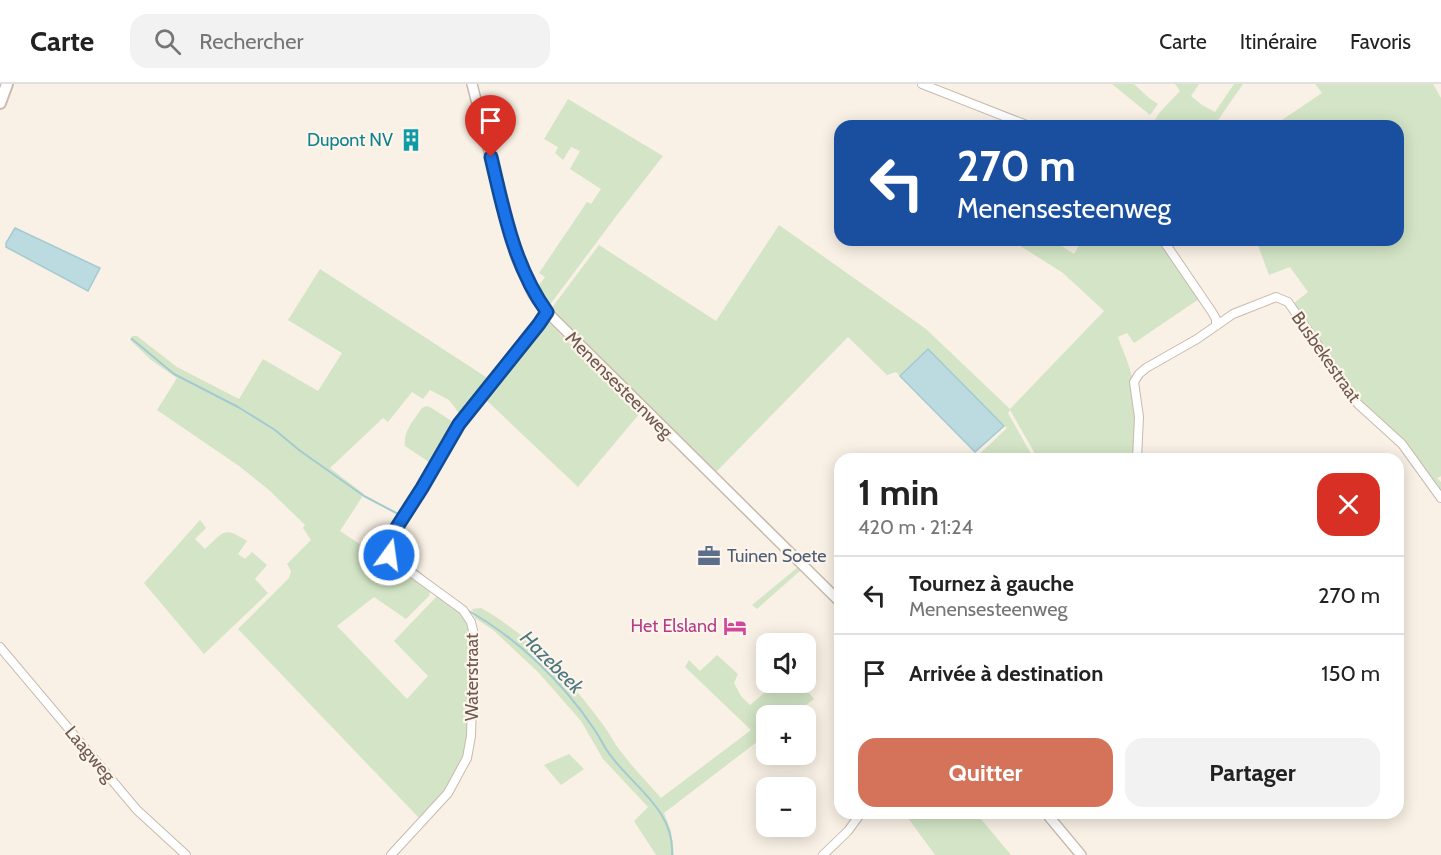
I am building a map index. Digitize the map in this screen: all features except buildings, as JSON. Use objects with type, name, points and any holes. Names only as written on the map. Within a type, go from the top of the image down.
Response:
[{"type":"main road","points":[[0,103],[7,84]]},
{"type":"street","name":"Menensesteenweg","points":[[472,84],[516,257],[534,294],[547,312],[834,596]]},
{"type":"street","points":[[922,84],[1014,120]]},
{"type":"street","points":[[1167,246],[1212,312],[1216,319],[1216,326]]},
{"type":"street","name":"Busbekestraat","points":[[1137,453],[1139,417],[1134,382],[1139,374],[1233,314],[1276,297],[1288,302],[1347,391],[1402,444],[1441,498]]},
{"type":"street","name":"Waterstraat","points":[[392,855],[448,793],[467,758],[471,736],[474,635],[471,622],[462,610],[393,559],[386,550],[386,545],[459,424],[547,312]]},
{"type":"street","name":"Laagweg","points":[[0,647],[137,810],[186,855]]},
{"type":"street","points":[[823,855],[848,831],[857,819]]},
{"type":"street","points":[[1051,819],[1081,855]]},
{"type":"green space","points":[[1112,84],[1134,84],[1158,104],[1150,115]]},
{"type":"green space","points":[[1175,84],[1199,84],[1191,96],[1215,112],[1234,84],[1243,84],[1218,120],[1155,120],[1180,91]]},
{"type":"green space","points":[[1315,84],[1433,84],[1441,98],[1441,476],[1437,478],[1441,482],[1441,496],[1404,442],[1350,392],[1293,304],[1308,292],[1290,267],[1269,275],[1258,246],[1404,246],[1404,120],[1282,120],[1322,93]]},
{"type":"green space","points":[[568,99],[663,156],[549,306],[536,289],[545,277],[539,273],[587,202],[591,204],[601,189],[570,169],[580,151],[571,147],[563,160],[555,153],[558,147],[544,139]]},
{"type":"green space","points":[[779,225],[926,329],[1010,409],[1104,311],[1063,273],[1020,246],[1062,246],[1074,254],[1079,246],[1164,246],[1199,299],[1134,343],[1127,333],[1118,337],[1130,368],[1135,394],[1136,427],[1134,453],[1035,453],[1010,410],[1008,413],[1031,453],[980,453],[1007,428],[928,350],[900,376],[896,372],[887,375],[848,337],[716,472],[596,357],[551,309],[599,245],[716,321]]},
{"type":"green space","points":[[320,269],[489,379],[462,417],[449,400],[430,390],[423,399],[412,392],[388,422],[383,418],[330,468],[364,494],[340,531],[430,591],[429,596],[406,619],[374,597],[337,626],[407,699],[428,676],[394,641],[438,595],[466,616],[471,627],[469,740],[466,752],[456,773],[421,820],[238,629],[289,578],[291,571],[287,564],[311,540],[303,528],[305,525],[269,490],[239,466],[157,410],[177,378],[151,360],[130,340],[132,336],[137,336],[177,367],[239,399],[263,359],[318,391],[342,353],[288,320]]},
{"type":"green space","points":[[548,322],[640,413],[578,487],[483,397],[534,333]]},
{"type":"green space","points":[[426,406],[456,424],[432,464],[405,446],[410,426],[422,408]]},
{"type":"green space","points":[[200,520],[206,528],[195,539],[205,549],[216,538],[229,532],[247,541],[238,554],[245,559],[252,552],[267,565],[255,579],[268,593],[204,654],[144,583]]},
{"type":"green space","points":[[798,567],[801,570],[757,609],[752,605]]},
{"type":"green space","points":[[481,608],[499,619],[533,645],[564,676],[604,726],[617,747],[661,798],[751,730],[685,667],[689,660],[700,671],[717,655],[738,674],[734,683],[741,696],[750,705],[764,693],[809,693],[814,699],[806,705],[756,705],[756,743],[664,813],[671,831],[674,855],[656,855],[634,821],[648,807],[603,759],[581,721],[538,672],[493,630],[475,618],[472,609]]},
{"type":"green space","points":[[569,754],[584,769],[561,785],[544,765]]},
{"type":"green space","points":[[909,819],[981,819],[1011,855],[935,855]]},
{"type":"water","points":[[15,228],[100,268],[88,291],[6,247]]},
{"type":"water","points":[[928,349],[1004,426],[975,452],[900,376]]},
{"type":"waterway","name":"Hazebeek","points":[[132,339],[174,374],[238,407],[275,430],[364,496],[400,515]]},
{"type":"waterway","name":"Hazebeek","points":[[407,520],[393,542],[393,551],[434,585]]},
{"type":"waterway","name":"Hazebeek","points":[[467,610],[521,647],[568,694],[609,753],[660,813],[667,825],[672,855]]},
{"type":"place","name":"Dupont NV","points":[[411,140]]},
{"type":"place","name":"Tuinen Soete","points":[[709,556]]},
{"type":"place","name":"Het Elsland","points":[[735,626]]},
{"type":"route","points":[[389,555],[386,550],[388,541],[459,424],[547,312],[534,294],[516,257],[491,157]]}]
